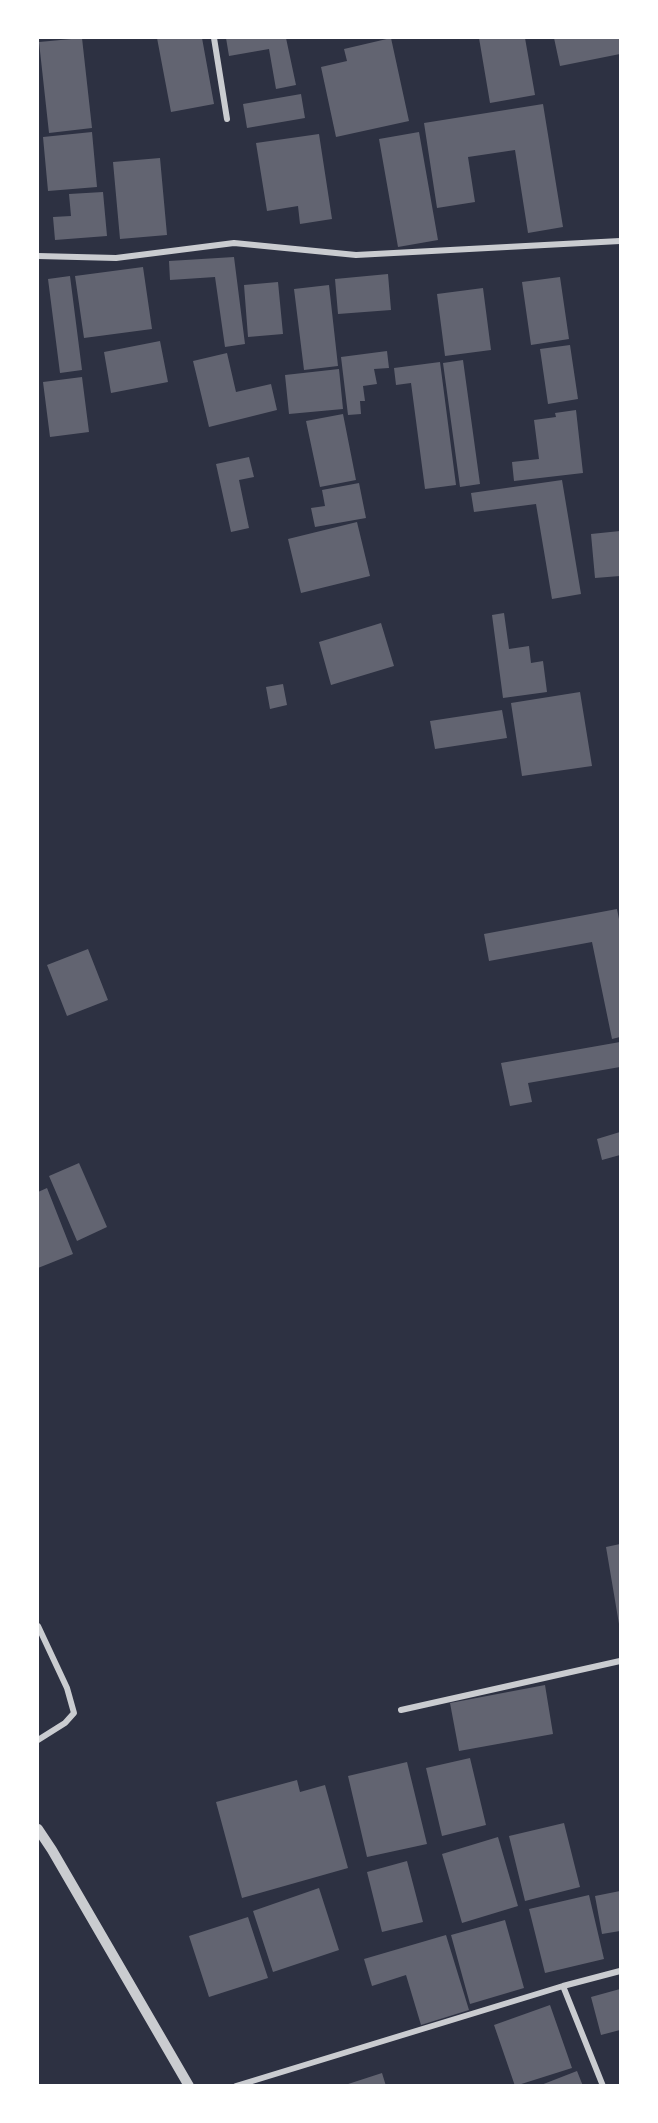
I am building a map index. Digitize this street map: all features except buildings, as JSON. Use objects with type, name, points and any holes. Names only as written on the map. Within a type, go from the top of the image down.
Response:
[{"type":"street","points":[[214,38],[226,119]]},
{"type":"street","points":[[38,256],[116,258],[234,243],[356,255],[621,241]]},
{"type":"street","points":[[38,1626],[67,1688],[74,1713],[65,1723],[38,1740]]},
{"type":"street","points":[[401,1710],[621,1661]]},
{"type":"street","points":[[38,1829],[189,2085]]},
{"type":"street","points":[[236,2085],[563,1986],[621,1971]]},
{"type":"street","points":[[563,1986],[603,2085]]}]
